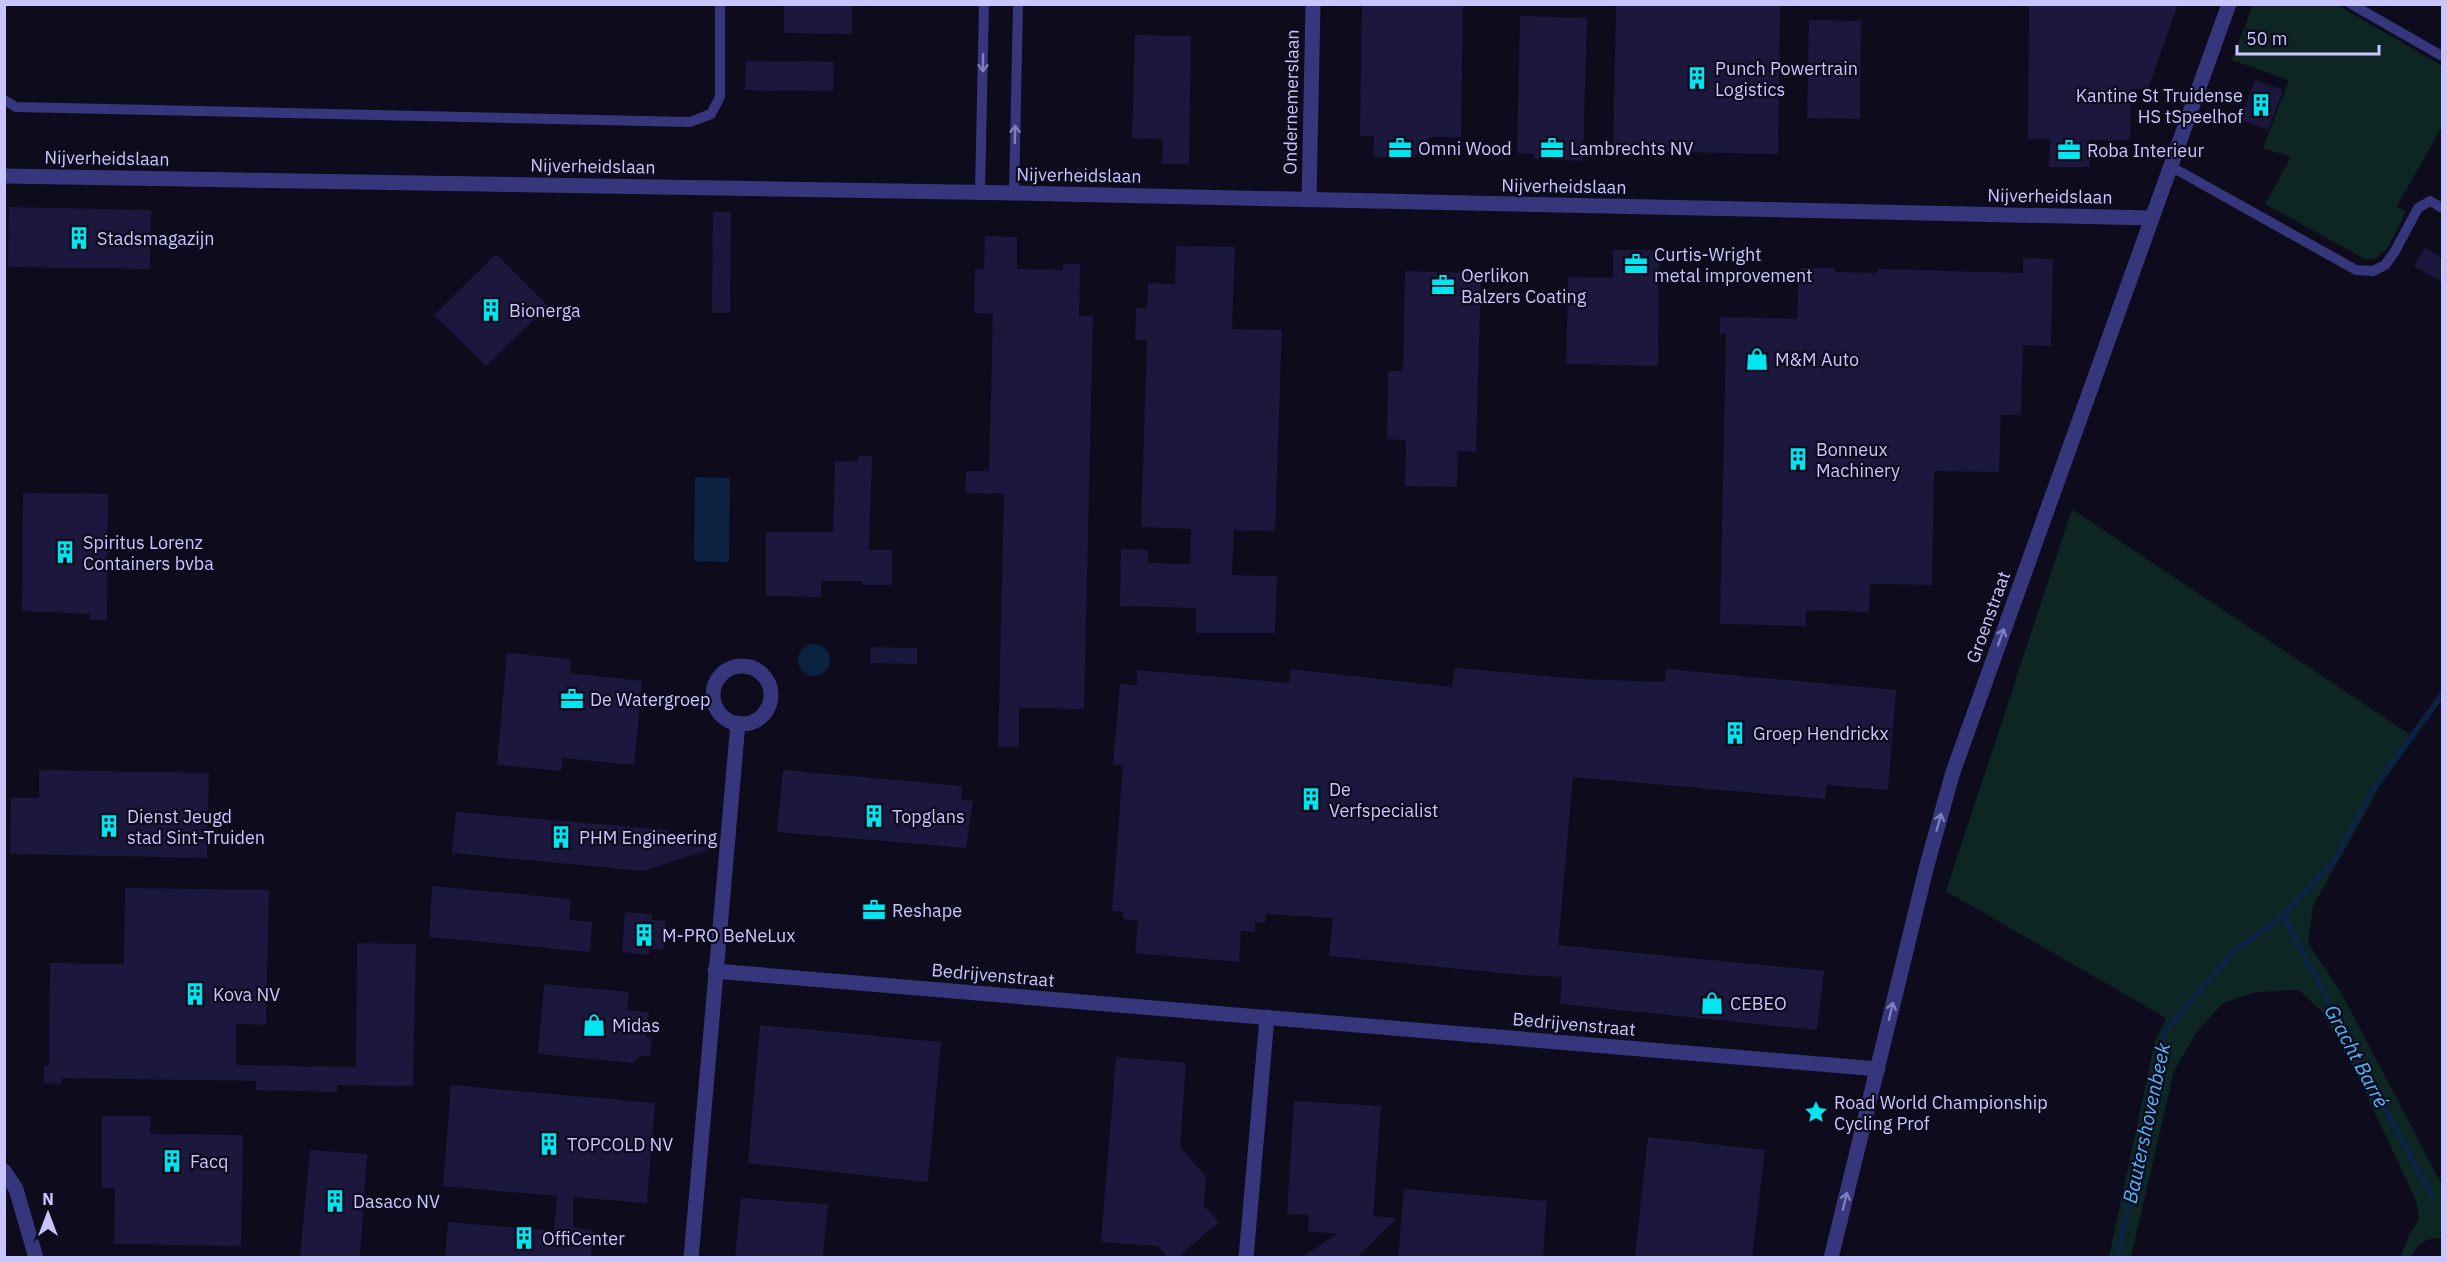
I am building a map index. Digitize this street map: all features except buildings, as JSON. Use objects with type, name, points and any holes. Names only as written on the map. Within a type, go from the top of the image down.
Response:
[{"type":"street","name":"Ondernemerslaan","points":[[1309,200],[1313,4]]},
{"type":"street","name":"Groenstraat","points":[[1831,1257],[1927,865],[1953,772],[2229,4]]},
{"type":"street","name":"Nijverheidslaan","points":[[4,176],[980,192],[2152,218]]},
{"type":"street","points":[[691,1257],[738,723]]},
{"type":"street","name":"Bedrijvenstraat","points":[[715,971],[1878,1069]]},
{"type":"street","points":[[1246,1257],[1267,1017]]},
{"type":"street","points":[[4,1171],[16,1189],[36,1257]]},
{"type":"lane","points":[[4,100],[16,106],[690,122],[711,114],[720,97],[720,4]]},
{"type":"lane","points":[[980,192],[984,4]]},
{"type":"lane","points":[[1014,193],[1018,4]]},
{"type":"lane","points":[[2351,4],[2442,56]]},
{"type":"lane","points":[[2170,166],[2356,270],[2373,271],[2385,265],[2418,208],[2430,201],[2442,208]]},
{"type":"green space","points":[[2336,4],[2442,66],[2442,127],[2397,206],[2406,212],[2387,249],[2375,259],[2365,259],[2265,204],[2291,157],[2263,148],[2289,80],[2232,60],[2253,5]]},
{"type":"green space","points":[[2072,509],[2409,734],[2313,906],[2308,943],[2342,994],[2442,1185],[2442,1238],[2423,1242],[2411,1257],[2401,1257],[2408,1237],[2419,1220],[2416,1200],[2355,1071],[2322,1012],[2299,990],[2256,992],[2223,1003],[2196,1033],[2174,1071],[2131,1257],[2109,1257],[2155,1041],[2166,1018],[1946,891]]},
{"type":"water","points":[[695,477],[730,478],[729,562],[694,561]]},
{"type":"water","points":[[814,644],[826,648],[830,660],[826,672],[814,676],[802,672],[798,660],[802,648]]},
{"type":"waterway","name":"Bautershovenbeek","points":[[2117,1258],[2165,1031],[2233,952],[2279,919],[2336,859],[2372,791],[2442,695]]},
{"type":"waterway","name":"Gracht Barré","points":[[2283,915],[2432,1197]]},
{"type":"place","name":"Punch Powertrain Logistics","points":[[1697,78]]},
{"type":"place","name":"Kantine St Truidense HS tSpeelhof","points":[[2261,105]]},
{"type":"place","name":"Omni Wood","points":[[1400,148]]},
{"type":"place","name":"Lambrechts NV","points":[[1552,148]]},
{"type":"place","name":"Roba Interieur","points":[[2069,150]]},
{"type":"place","name":"Stadsmagazijn","points":[[79,238]]},
{"type":"place","name":"Curtis-Wright metal improvement","points":[[1636,264]]},
{"type":"place","name":"Oerlikon Balzers Coating","points":[[1443,285]]},
{"type":"place","name":"Bionerga","points":[[491,310]]},
{"type":"place","name":"M&M Auto","points":[[1757,359]]},
{"type":"place","name":"Bonneux Machinery","points":[[1798,459]]},
{"type":"place","name":"Spiritus Lorenz Containers bvba","points":[[65,552]]},
{"type":"place","name":"De Watergroep","points":[[572,699]]},
{"type":"place","name":"Groep Hendrickx","points":[[1735,733]]},
{"type":"place","name":"De Verfspecialist","points":[[1311,799]]},
{"type":"place","name":"Topglans","points":[[874,816]]},
{"type":"place","name":"Dienst Jeugd stad Sint-Truiden","points":[[109,826]]},
{"type":"place","name":"PHM Engineering","points":[[561,837]]},
{"type":"place","name":"Reshape","points":[[874,910]]},
{"type":"place","name":"M-PRO BeNeLux","points":[[644,935]]},
{"type":"place","name":"Kova NV","points":[[195,994]]},
{"type":"place","name":"CEBEO","points":[[1712,1003]]},
{"type":"place","name":"Midas","points":[[594,1025]]},
{"type":"place","name":"Road World Championship Cycling Prof","points":[[1816,1112]]},
{"type":"place","name":"TOPCOLD NV","points":[[549,1144]]},
{"type":"place","name":"Facq","points":[[172,1161]]},
{"type":"place","name":"Dasaco NV","points":[[335,1201]]},
{"type":"place","name":"OffiCenter","points":[[524,1238]]}]
